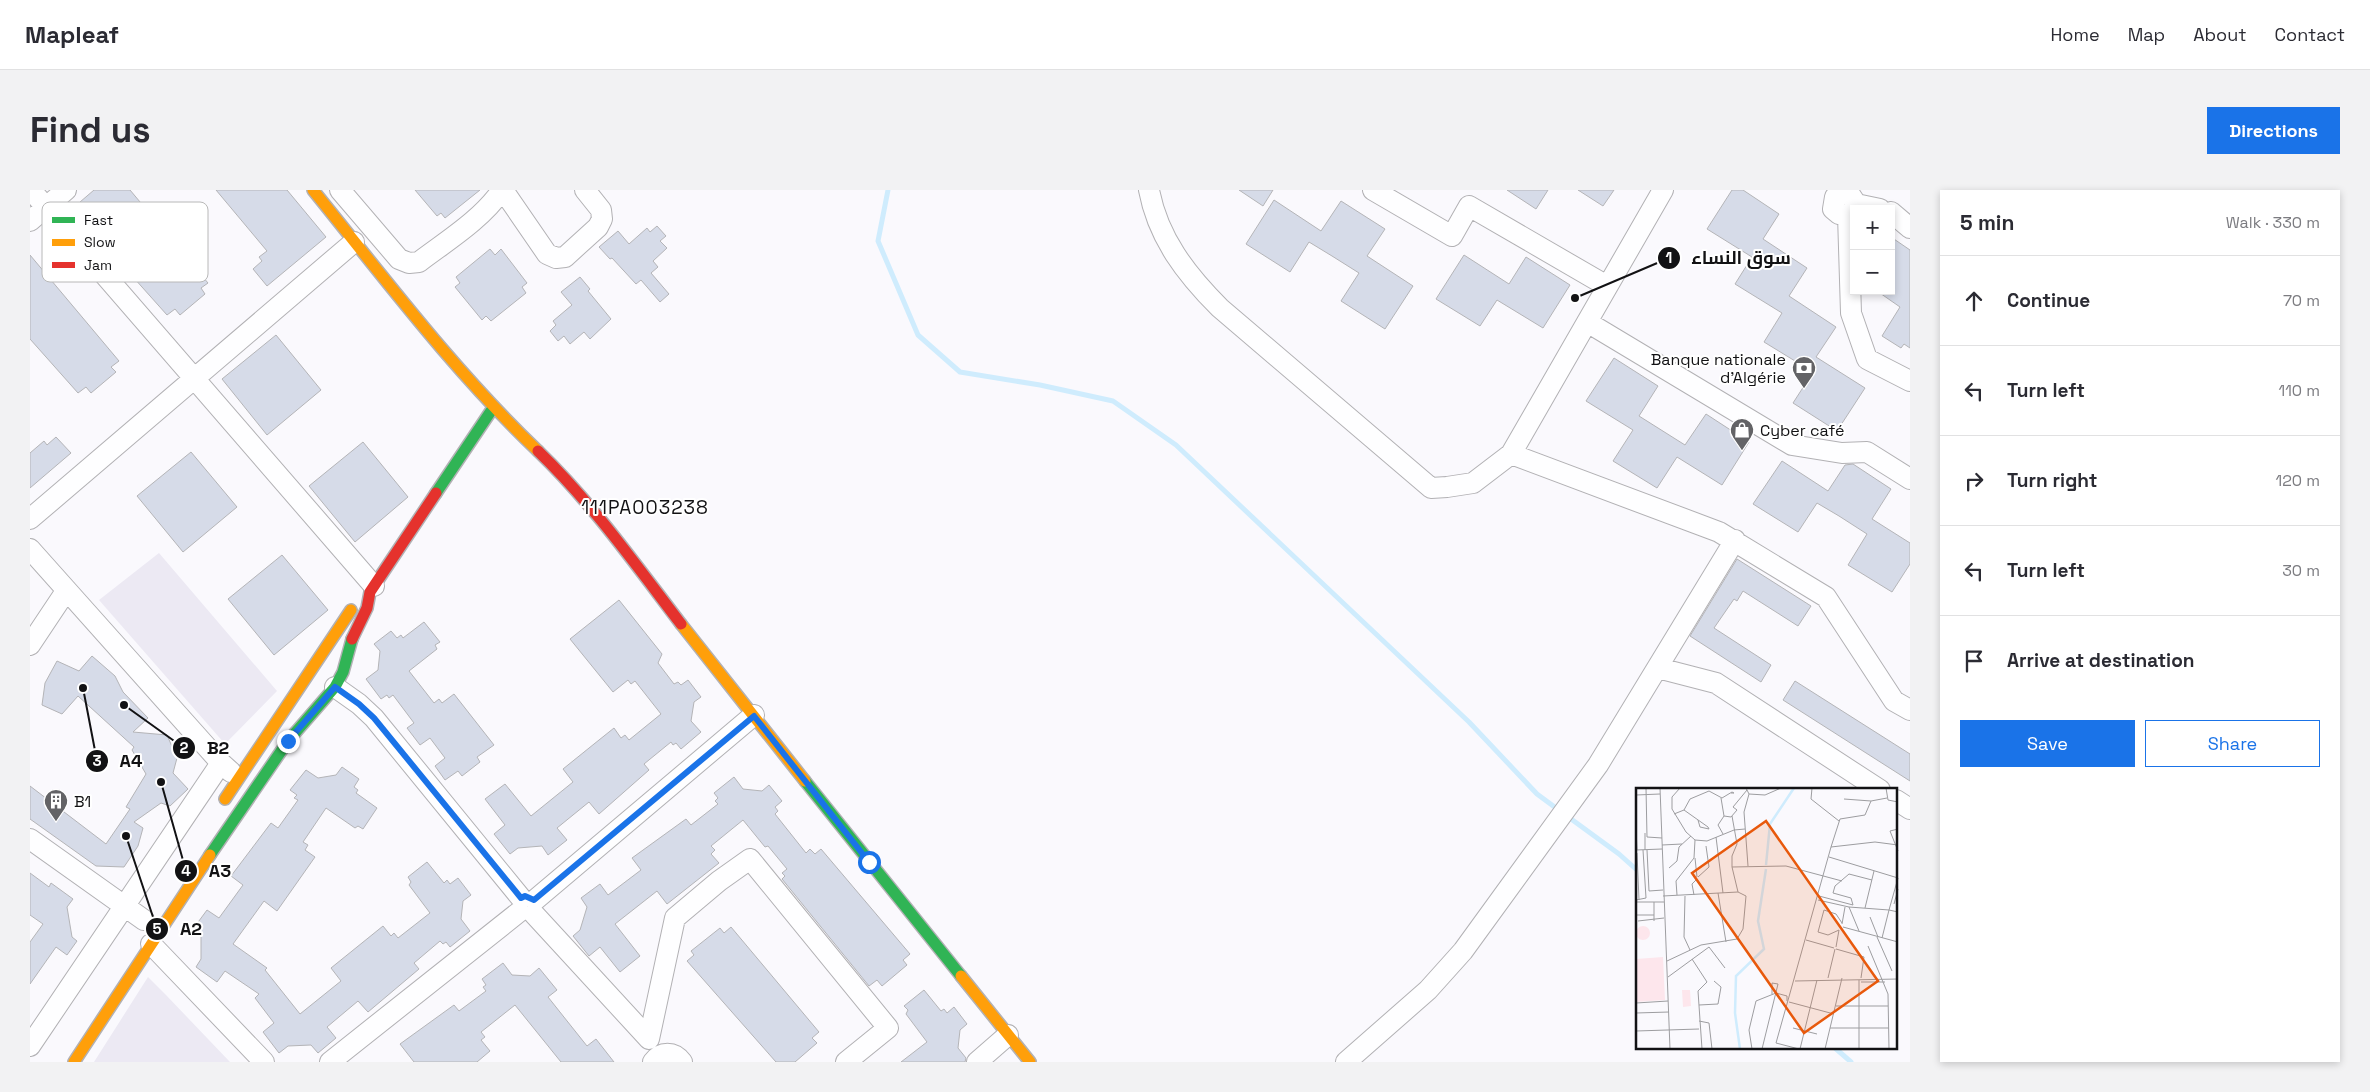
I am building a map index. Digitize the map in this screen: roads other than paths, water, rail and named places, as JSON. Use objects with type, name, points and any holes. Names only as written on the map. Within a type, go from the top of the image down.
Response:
[{"type":"street","points":[[31,190],[42,202]]},
{"type":"street","points":[[52,202],[66,190]]},
{"type":"street","points":[[313,190],[435,341],[493,408],[556,468],[580,496],[1028,1062]]},
{"type":"street","points":[[340,190],[399,259],[409,263],[419,262],[469,225],[492,204],[502,190],[546,254],[556,258],[565,257],[598,227],[602,219],[601,210],[585,190]]},
{"type":"street","points":[[1149,190],[1153,212],[1167,242],[1194,282],[1220,308],[1431,488],[1448,488],[1473,483],[1511,454],[1663,190]]},
{"type":"street","points":[[1373,190],[1452,236],[1469,206],[1607,286]]},
{"type":"street","points":[[1849,203],[1851,313],[1867,359],[1910,381]]},
{"type":"street","points":[[30,221],[42,210]]},
{"type":"street","points":[[1895,215],[1910,228]]},
{"type":"street","points":[[30,519],[354,242]]},
{"type":"street","points":[[111,282],[372,589]]},
{"type":"street","points":[[1587,322],[1792,445],[1842,453],[1867,452],[1910,479]]},
{"type":"street","points":[[74,1062],[150,944],[246,785],[304,681],[357,602],[372,589],[493,408]]},
{"type":"street","points":[[1511,454],[1719,532],[1826,597],[1894,701],[1910,710]]},
{"type":"street","points":[[1346,1062],[1428,990],[1463,951],[1598,765],[1735,540]]},
{"type":"street","points":[[30,549],[220,763],[246,785]]},
{"type":"street","points":[[217,810],[246,785],[331,692],[346,663],[354,634],[367,608],[372,589]]},
{"type":"street","points":[[30,645],[66,591]]},
{"type":"street","points":[[324,652],[336,656],[346,663]]},
{"type":"street","points":[[1658,668],[1716,683],[1877,788]]},
{"type":"street","points":[[304,681],[313,692],[331,692],[359,704],[374,718],[527,906],[653,1052],[674,1054],[682,1062]]},
{"type":"street","points":[[330,1062],[527,906],[754,716]]},
{"type":"street","points":[[30,1046],[220,763]]},
{"type":"street","points":[[1898,801],[1910,809]]},
{"type":"street","points":[[30,839],[144,920]]},
{"type":"street","points":[[653,1052],[674,918],[718,881],[750,859],[888,1028],[846,1062]]},
{"type":"street","points":[[150,944],[264,1062]]},
{"type":"street","points":[[978,1062],[1008,1035]]},
{"type":"waterway","points":[[888,190],[878,241],[918,335],[960,372],[1040,385],[1113,401],[1176,445],[1469,722],[1537,794],[1560,811]]},
{"type":"waterway","points":[[1567,816],[1619,854],[1636,869]]},
{"type":"waterway","points":[[1837,1050],[1851,1062]]},
{"type":"place","name":"سوق النساء","points":[[1575,298]]},
{"type":"place","name":"Banque nationale d'Algérie","points":[[1804,389]]},
{"type":"place","name":"Cyber café","points":[[1742,451]]},
{"type":"place","name":"A4","points":[[83,688]]},
{"type":"place","name":"B2","points":[[124,705]]},
{"type":"place","name":"A3","points":[[161,782]]},
{"type":"place","name":"B1","points":[[56,822]]},
{"type":"place","name":"A2","points":[[126,836]]},
{"type":"district","name":"111PA003238","points":[[645,507]]}]
